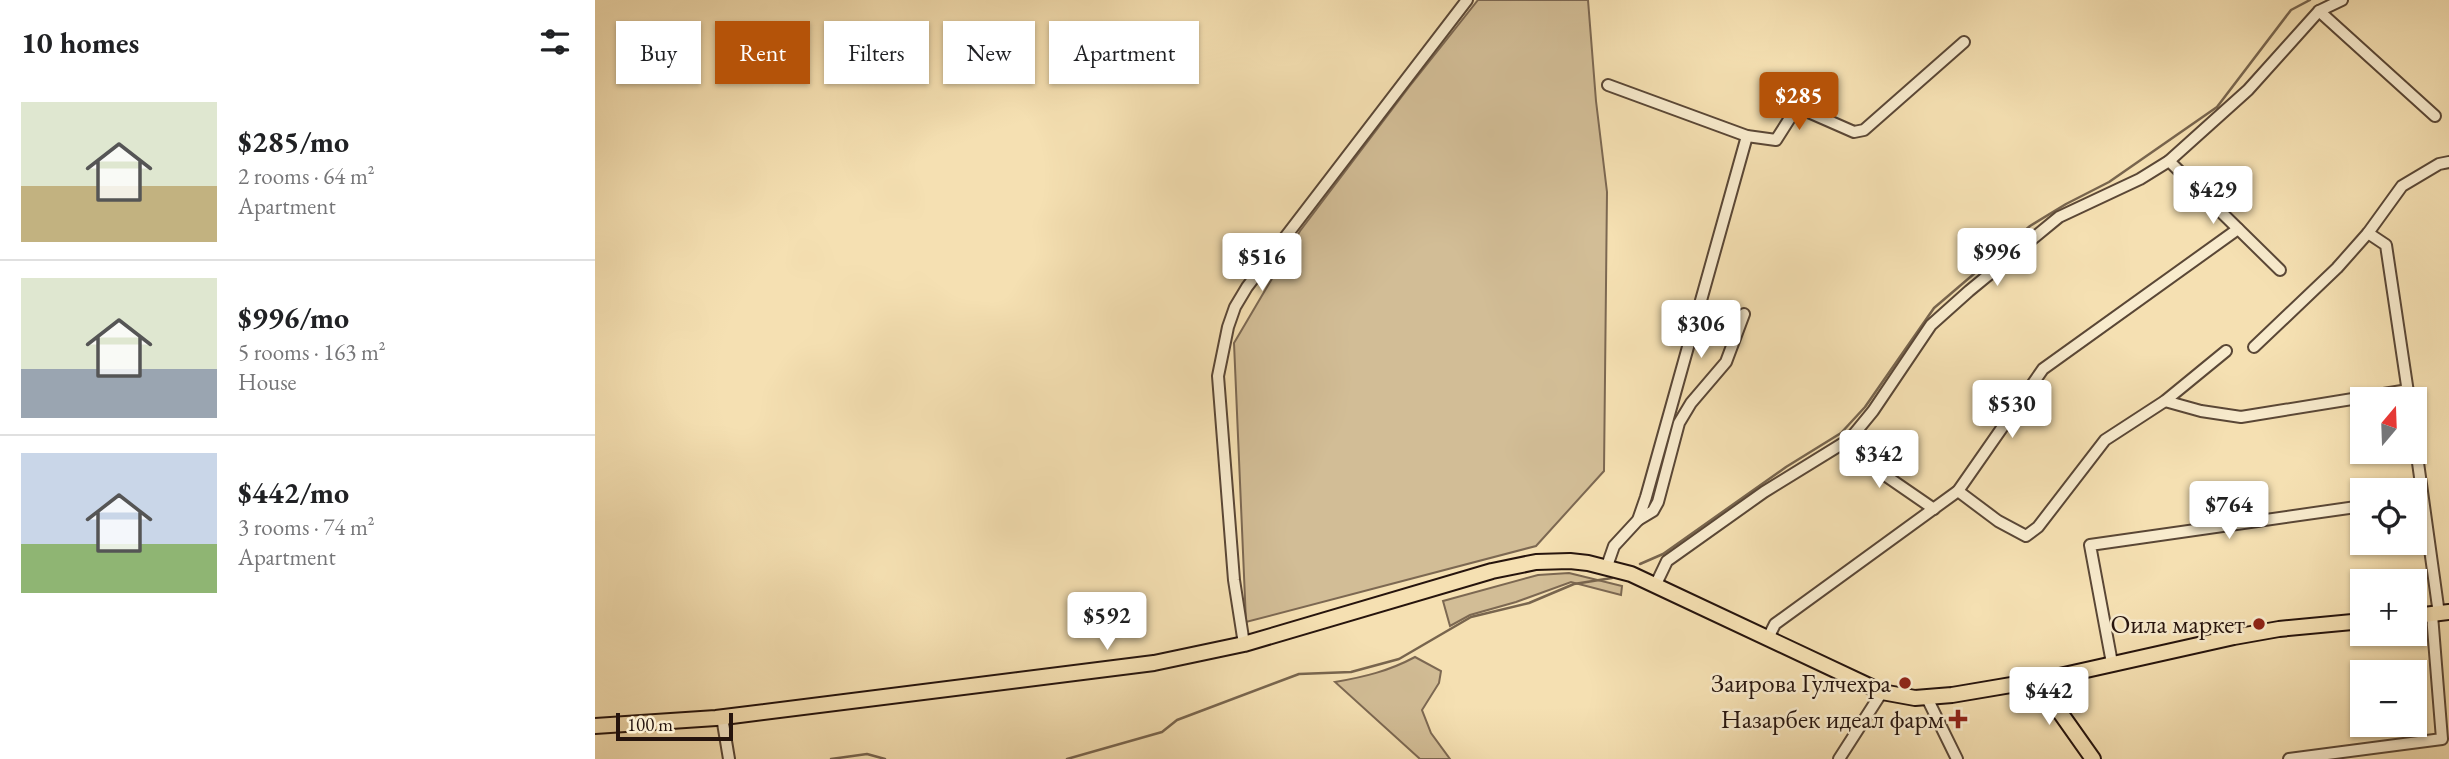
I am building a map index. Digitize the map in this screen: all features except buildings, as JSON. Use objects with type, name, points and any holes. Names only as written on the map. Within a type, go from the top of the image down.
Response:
[{"type":"main road","points":[[595,726],[722,718],[1130,666],[1244,644],[1521,565],[1570,561],[1607,566],[1656,584],[1882,692],[1927,698],[2046,679],[2279,629],[2350,622]]},
{"type":"main road","points":[[2046,679],[2052,701],[2093,759]]},
{"type":"street","points":[[1244,644],[1234,580],[1218,376],[1228,327],[1235,307],[1247,287],[1467,0]]},
{"type":"street","points":[[1656,584],[1667,561],[1764,492],[1841,446],[1873,411],[1931,325],[1969,291],[2059,217],[2140,179],[2169,160],[2248,90],[2319,11],[2342,0]]},
{"type":"street","points":[[2319,11],[2435,116]]},
{"type":"street","points":[[1608,85],[1747,136],[1776,140],[1797,107],[1854,132],[1864,130],[1964,43]]},
{"type":"street","points":[[1638,520],[1747,136]]},
{"type":"street","points":[[2169,160],[2280,270]]},
{"type":"street","points":[[2254,347],[2337,268],[2368,233],[2402,186],[2439,164],[2449,162]]},
{"type":"street","points":[[1768,638],[1775,624],[1958,491],[2043,369],[2238,229]]},
{"type":"street","points":[[2368,233],[2386,245],[2408,387]]},
{"type":"street","points":[[1607,566],[1614,546],[1638,520],[1653,511],[1658,502],[1679,423],[1685,411],[1726,362],[1744,314]]},
{"type":"street","points":[[1958,491],[1998,521],[2026,536],[2038,527],[2105,440],[2165,401],[2226,351]]},
{"type":"street","points":[[2165,401],[2201,411],[2241,417],[2350,402]]},
{"type":"street","points":[[1841,446],[1934,509]]},
{"type":"street","points":[[2112,663],[2091,545],[2350,508]]},
{"type":"street","points":[[2289,759],[2442,739],[2440,613],[2427,542]]},
{"type":"street","points":[[1839,759],[1882,692]]},
{"type":"street","points":[[1927,698],[1957,759]]},
{"type":"street","points":[[722,718],[729,759]]},
{"type":"shaded area","points":[[1478,0],[1588,0],[1607,192],[1604,471],[1536,546],[1246,622],[1234,343],[1300,231]]},
{"type":"shaded area","points":[[1569,573],[1622,586],[1621,595],[1571,582],[1470,615],[1450,626],[1443,601],[1538,575]]},
{"type":"shaded area","points":[[1415,657],[1441,671],[1439,683],[1422,710],[1431,733],[1450,759],[1420,759],[1335,682],[1376,673]]},
{"type":"waterway","points":[[1640,564],[1663,554],[1786,467],[1841,433],[1865,407],[1934,308],[2030,226],[2109,182],[2217,107],[2291,10],[2310,0]]},
{"type":"waterway","points":[[1067,759],[1162,732],[1177,720],[1299,674],[1351,672],[1399,659],[1471,617],[1529,603],[1574,584],[1612,578]]},
{"type":"waterway","points":[[831,759],[867,754],[885,759]]},
{"type":"place","name":"Оила маркет","points":[[2259,624]]},
{"type":"place","name":"Заирова Гулчехра","points":[[1905,683]]},
{"type":"place","name":"Назарбек идеал фарм","points":[[1958,719]]}]
